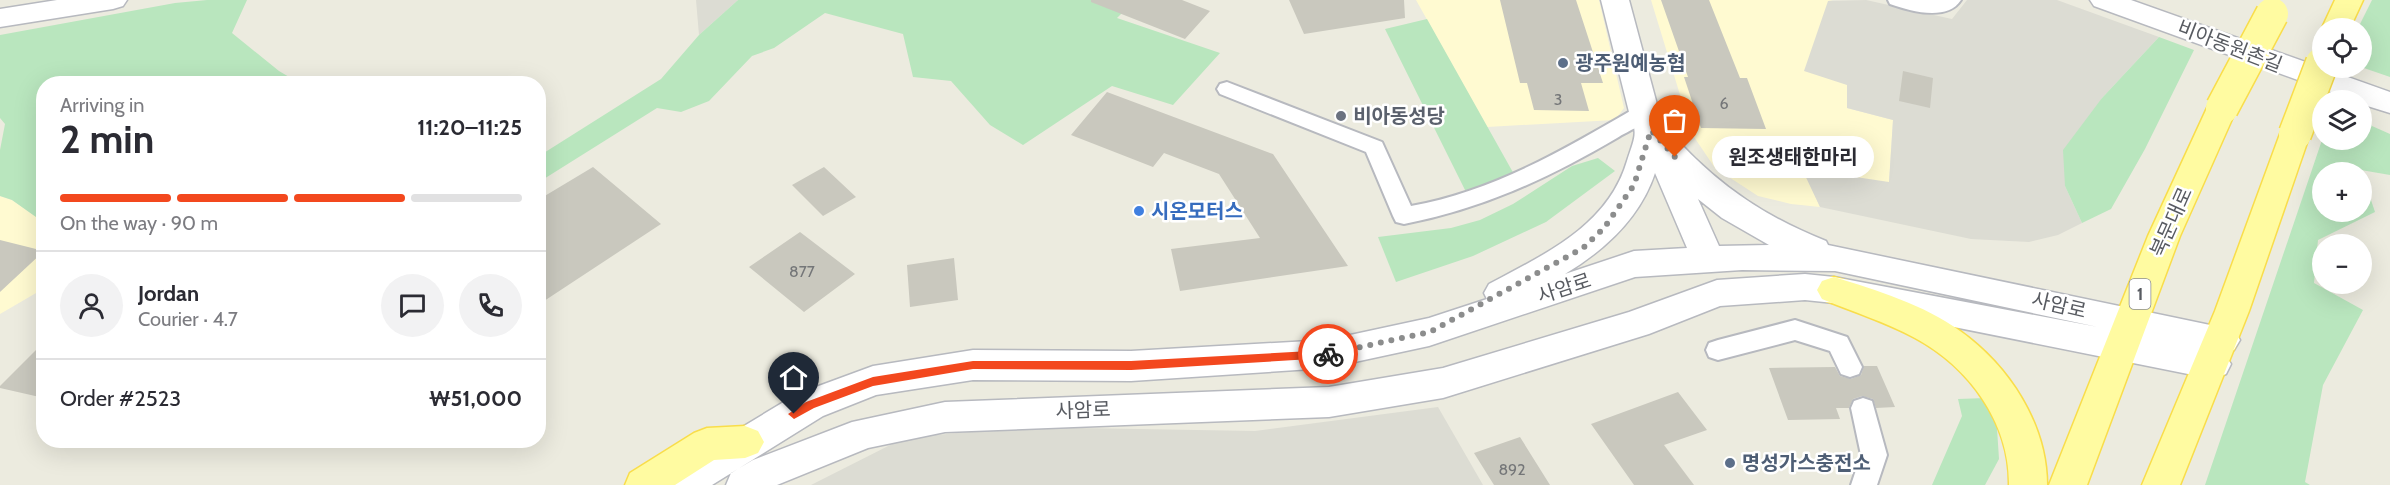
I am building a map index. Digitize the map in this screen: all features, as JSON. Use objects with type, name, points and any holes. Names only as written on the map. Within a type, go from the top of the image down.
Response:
[{"type":"main road","points":[[2341,18],[2349,0]]},
{"type":"main road","name":"북문대로","points":[[2068,485],[2164,236],[2222,108],[2276,7]]},
{"type":"main road","points":[[2161,485],[2218,352],[2316,78]]},
{"type":"main road","points":[[1835,274],[1930,329],[1973,362],[2005,400],[2024,439],[2028,485]]},
{"type":"main road","points":[[644,485],[707,444],[753,471]]},
{"type":"street","points":[[0,18],[113,0]]},
{"type":"street","points":[[1615,0],[1647,121],[1708,259]]},
{"type":"street","name":"비아동원촌길","points":[[2104,0],[2390,103]]},
{"type":"street","points":[[1647,121],[1710,194],[1835,274]]},
{"type":"street","points":[[1430,332],[1583,248],[1604,228],[1634,185],[1647,121]]},
{"type":"street","name":"사암로","points":[[753,471],[810,405],[873,381],[973,365],[1131,366],[1327,354],[1430,332],[1634,264],[1708,259],[1835,274],[2218,352]]},
{"type":"street","name":"사암로","points":[[680,485],[753,471],[865,433],[945,417],[1329,402],[1432,385],[1637,324],[1717,293],[1805,287],[1835,274]]},
{"type":"lane","points":[[1897,0],[1928,8],[1942,6],[1952,0]]},
{"type":"lane","points":[[1227,89],[1375,147],[1404,216],[1457,206],[1491,195],[1647,121]]},
{"type":"lane","points":[[1718,350],[1795,330],[1839,344],[1850,367]]},
{"type":"lane","points":[[1863,408],[1874,455],[1864,485]]},
{"type":"shaded area","points":[[696,0],[738,0],[699,35]]},
{"type":"shaded area","points":[[1416,0],[1599,0],[1624,108],[1615,120],[1487,127]]},
{"type":"shaded area","points":[[1651,0],[1833,0],[1828,1],[1847,85],[1847,108],[1893,120],[1889,183],[1803,169],[1820,207],[1791,204],[1758,196],[1715,168],[1692,134]]},
{"type":"shaded area","points":[[1866,0],[1952,19],[1967,0],[2057,0],[2159,37],[2102,98],[2065,186],[2082,223],[2058,235],[2029,242],[1971,239],[1820,207],[1802,169],[1889,182],[1893,120],[1847,108],[1847,85],[1804,71],[1828,1]]},
{"type":"shaded area","points":[[0,196],[12,200],[36,216],[36,293],[0,314]]},
{"type":"shaded area","points":[[1438,407],[1483,485],[811,485],[904,438],[1021,427],[1255,431]]},
{"type":"green space","points":[[247,0],[232,33],[287,76],[36,76],[36,217],[12,200],[0,196],[0,150],[5,124],[0,118],[0,35],[175,3]]},
{"type":"green space","points":[[738,0],[1135,0],[1117,18],[1220,53],[1173,105],[1112,86],[1023,145],[990,125],[951,81],[913,77],[903,34],[825,13],[774,48],[752,56],[709,101],[681,112],[657,108],[546,178],[546,152],[661,79],[699,35]]},
{"type":"green space","points":[[2372,0],[2390,0],[2390,77],[2372,71],[2372,18],[2363,18]]},
{"type":"green space","points":[[1427,19],[1515,176],[1466,192],[1385,29]]},
{"type":"green space","points":[[2159,37],[2194,50],[2145,149],[2111,209],[2082,223],[2065,186],[2063,150],[2102,98]]},
{"type":"green space","points":[[2372,126],[2390,134],[2390,175],[2372,172],[2372,162],[2315,162],[2319,150],[2372,150]]},
{"type":"green space","points":[[1598,158],[1615,171],[1546,222],[1473,256],[1396,282],[1378,237],[1451,228],[1480,220],[1513,204],[1572,166]]},
{"type":"green space","points":[[2312,169],[2312,222],[2355,222],[2330,234],[2312,234],[2312,294],[2334,294],[2363,310],[2323,385],[2305,482],[2310,485],[2205,485]]},
{"type":"green space","points":[[1986,398],[1996,413],[1999,459],[1985,485],[1932,485],[1962,416],[1958,399]]},
{"type":"building","points":[[1091,0],[1182,0],[1210,11],[1185,39],[1091,2]]},
{"type":"building","points":[[1289,0],[1404,0],[1405,18],[1304,34]]},
{"type":"building","points":[[1500,0],[1576,0],[1603,83],[1581,83],[1589,111],[1534,110],[1527,83],[1520,83]]},
{"type":"building","points":[[1661,0],[1709,0],[1740,78],[1747,78],[1766,129],[1701,128],[1684,77],[1688,77]]},
{"type":"building","points":[[1903,71],[1933,78],[1930,108],[1899,101]]},
{"type":"building","points":[[1107,92],[1273,154],[1348,266],[1180,291],[1171,249],[1260,238],[1219,174],[1164,153],[1153,167],[1071,135]]},
{"type":"building","points":[[593,167],[661,224],[546,300],[546,195]]},
{"type":"building","points":[[824,167],[856,197],[823,216],[792,185]]},
{"type":"building","points":[[800,232],[855,274],[804,312],[749,267]]},
{"type":"building","points":[[0,240],[36,249],[36,258],[0,292]]},
{"type":"building","points":[[954,258],[958,300],[910,307],[907,265]]},
{"type":"building","points":[[36,350],[36,396],[0,388]]},
{"type":"building","points":[[1864,366],[1877,366],[1895,407],[1876,408],[1873,399],[1862,396],[1853,399],[1849,408],[1836,408],[1840,419],[1788,420],[1769,368],[1835,367],[1840,376],[1851,379],[1861,375]]},
{"type":"building","points":[[1678,392],[1707,430],[1664,445],[1694,485],[1634,485],[1591,424]]},
{"type":"building","points":[[1520,437],[1550,485],[1494,485],[1474,453]]},
{"type":"way so far","points":[[1328,354],[1430,332],[1583,248],[1604,228],[1634,185],[1651,130],[1675,157]]},
{"type":"place","name":"광주원예농협","points":[[1563,63]]},
{"type":"place","name":"비아동성당","points":[[1341,116]]},
{"type":"place","name":"원조생태한마리","points":[[1675,157]]},
{"type":"place","name":"시온모터스","points":[[1139,211]]},
{"type":"place","name":"명성가스충전소","points":[[1730,463]]},
{"type":"route","points":[[794,414],[810,405],[873,381],[973,365],[1131,366],[1328,354]]}]
